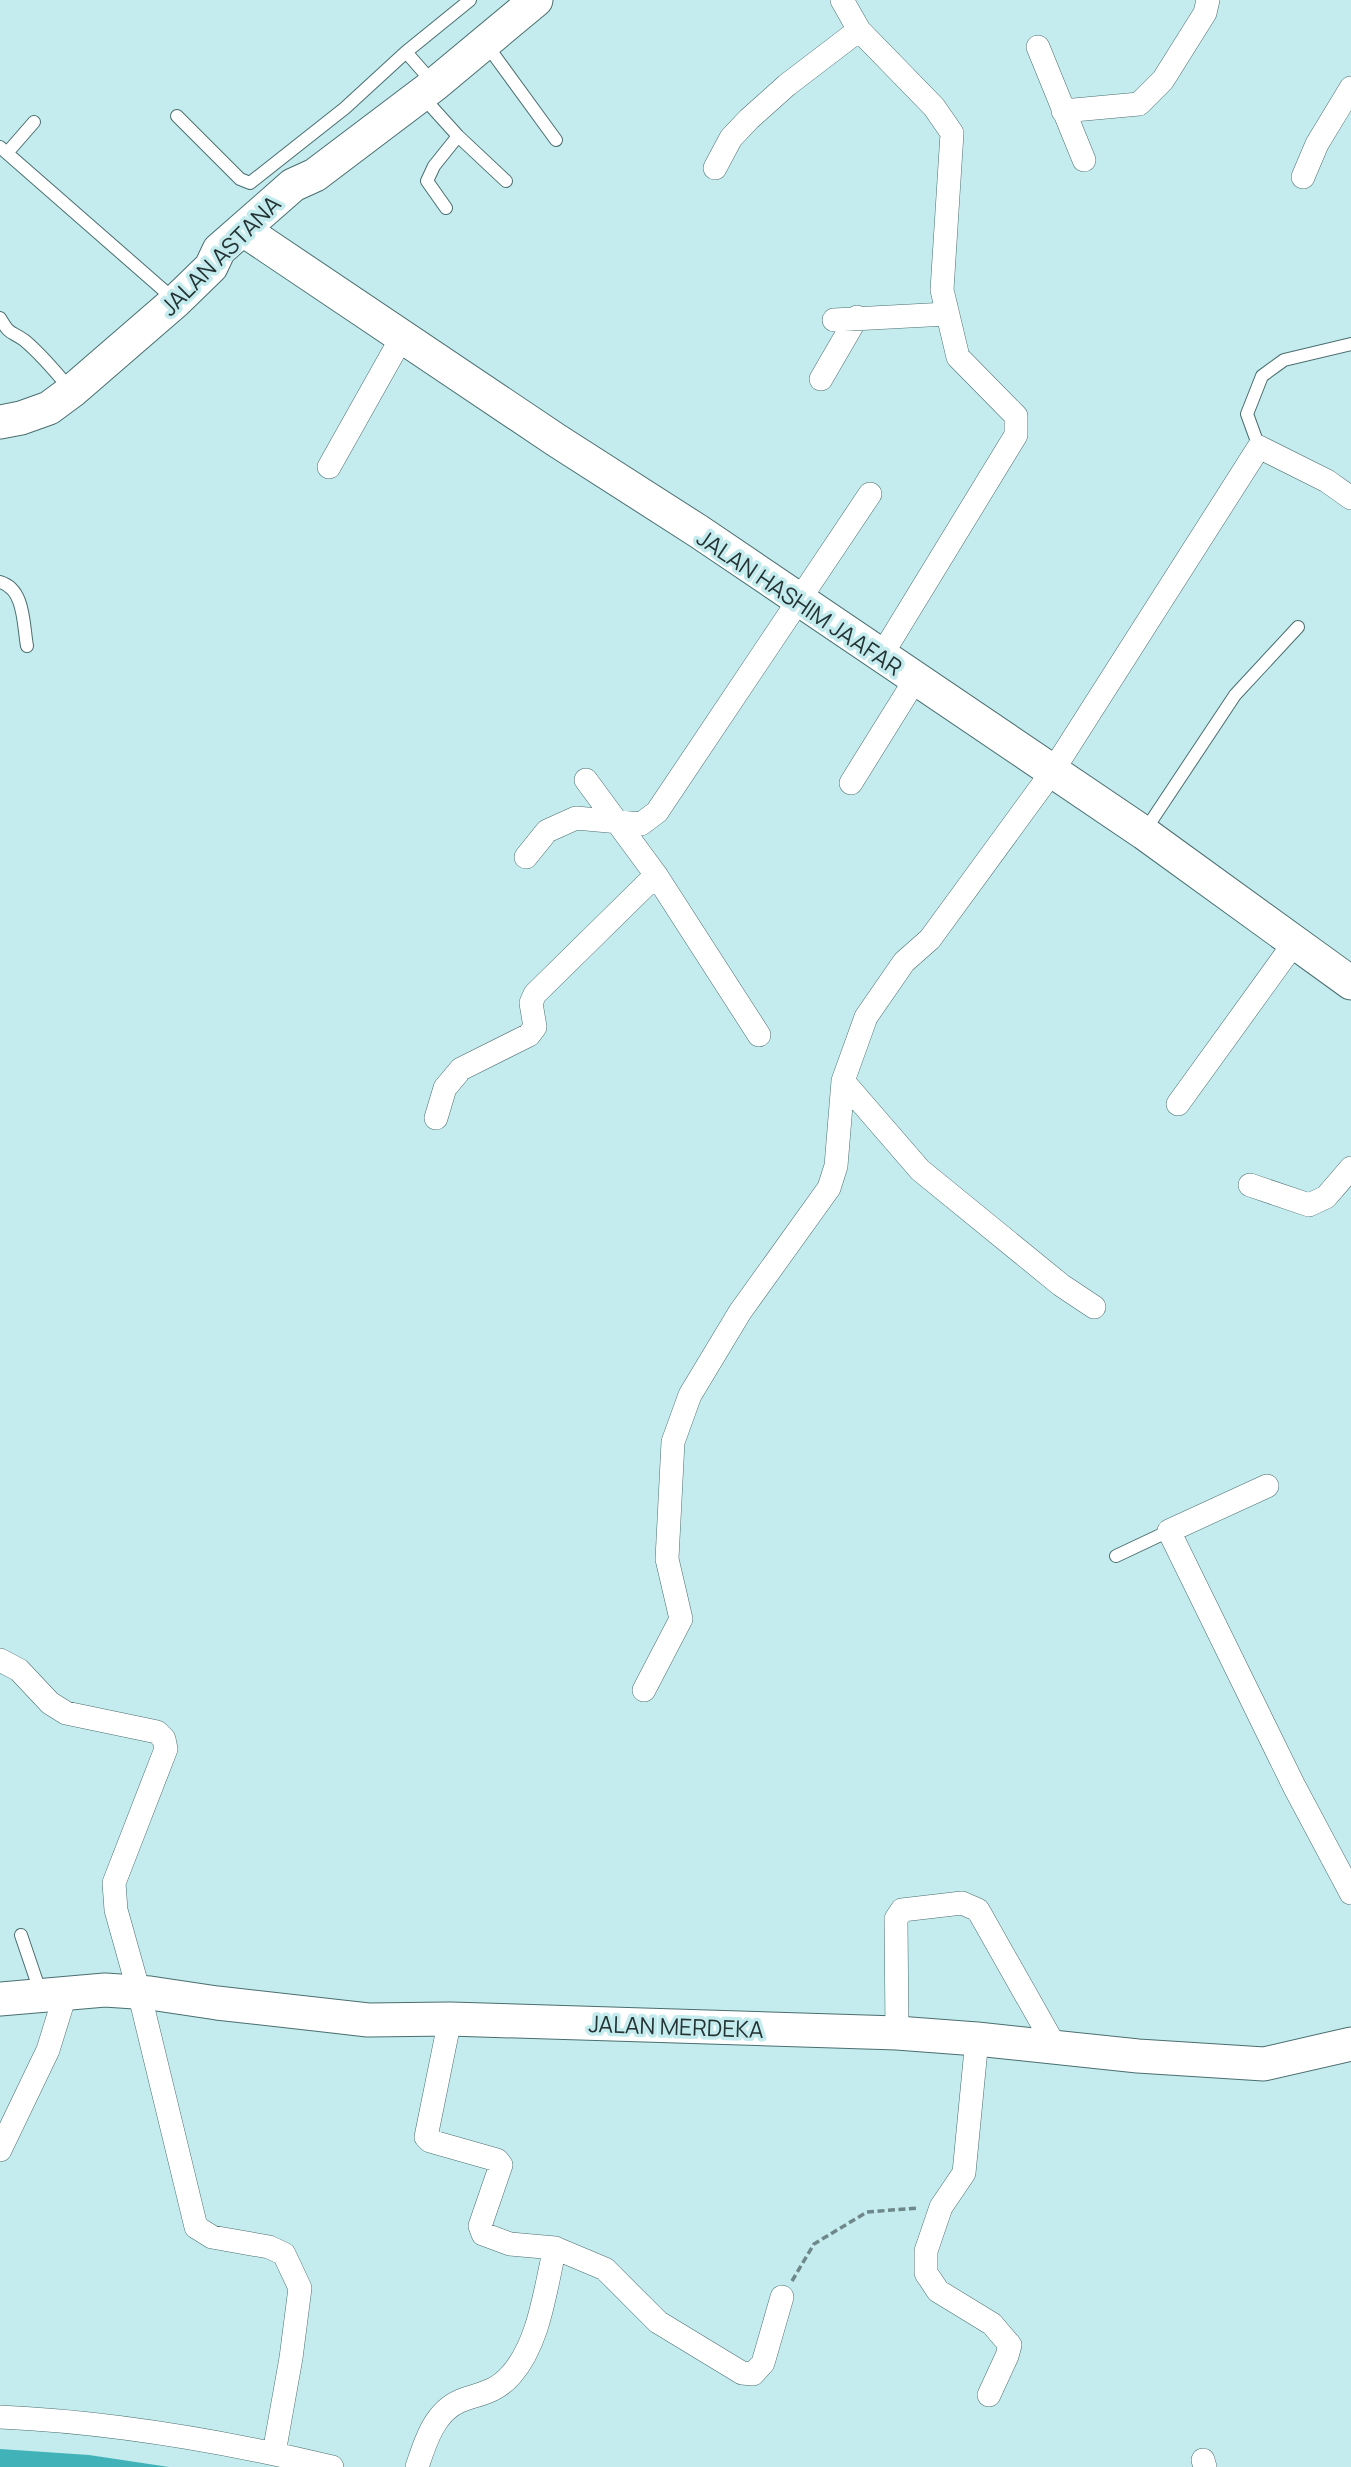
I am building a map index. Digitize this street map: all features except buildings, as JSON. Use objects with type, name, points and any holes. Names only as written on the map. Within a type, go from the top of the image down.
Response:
[{"type":"street","name":"JALAN ASTANA","points":[[0,422],[49,408],[72,391],[176,301],[211,267],[219,250],[249,232],[293,185],[315,175],[427,90],[536,0]]},
{"type":"street","points":[[842,0],[859,30],[934,107],[952,133],[942,290],[947,314],[958,357],[1016,416],[1016,435],[881,656]]},
{"type":"street","points":[[1063,111],[1139,104],[1163,80],[1205,13],[1208,0]]},
{"type":"street","points":[[715,168],[731,138],[749,119],[787,85],[859,30]]},
{"type":"street","points":[[1038,47],[1084,160]]},
{"type":"street","points":[[1303,177],[1317,144],[1351,88]]},
{"type":"street","name":"JALAN HASHIM JAAFAR","points":[[249,232],[1144,832],[1351,983]]},
{"type":"street","points":[[821,379],[845,319],[947,314]]},
{"type":"street","points":[[329,467],[402,337]]},
{"type":"street","points":[[644,1690],[681,1619],[667,1559],[673,1442],[690,1395],[733,1324],[829,1188],[836,1166],[843,1081],[866,1017],[904,962],[930,939],[1052,772],[1259,447],[1327,481],[1351,498]]},
{"type":"street","points":[[526,858],[547,831],[576,818],[641,824],[657,812],[870,494]]},
{"type":"street","points":[[851,783],[915,680]]},
{"type":"street","points":[[586,780],[656,875],[759,1035]]},
{"type":"street","points":[[436,1118],[445,1088],[461,1069],[529,1035],[535,1027],[531,1003],[534,995],[656,875]]},
{"type":"street","points":[[1178,1104],[1295,942]]},
{"type":"street","points":[[843,1081],[920,1170],[1061,1285],[1094,1307]]},
{"type":"street","points":[[1250,1185],[1309,1205],[1326,1197],[1351,1168]]},
{"type":"street","points":[[1267,1486],[1169,1531],[1294,1786],[1351,1893]]},
{"type":"street","points":[[0,1660],[19,1670],[50,1703],[66,1713],[157,1732],[164,1740],[166,1749],[114,1884],[116,1910],[197,2227],[212,2236],[269,2247],[284,2254],[300,2288],[274,2453]]},
{"type":"street","points":[[897,2033],[896,1919],[902,1910],[962,1903],[978,1910],[1056,2048]]},
{"type":"street","name":"JALAN MERDEKA","points":[[0,1999],[105,1990],[368,2020],[450,2019],[897,2033],[1264,2064],[1351,2044]]},
{"type":"street","points":[[0,2150],[48,2050],[54,1996]]},
{"type":"street","points":[[450,2019],[426,2137],[430,2141],[497,2160],[501,2165],[480,2225],[483,2234],[510,2244],[555,2248],[605,2269],[658,2322],[742,2373],[753,2374],[763,2362],[782,2297]]},
{"type":"street","points":[[977,2039],[964,2173],[941,2207],[926,2251],[926,2273],[938,2291],[992,2324],[1010,2345],[989,2395]]},
{"type":"street","points":[[417,2467],[428,2436],[440,2417],[456,2403],[488,2393],[513,2373],[531,2341],[555,2248]]},
{"type":"street","points":[[0,2417],[93,2423],[274,2453],[332,2467]]},
{"type":"lane","points":[[177,116],[240,179],[250,183],[345,108],[470,0]]},
{"type":"lane","points":[[485,43],[556,140]]},
{"type":"lane","points":[[407,52],[427,90],[458,136],[506,181]]},
{"type":"lane","points":[[34,122],[4,150],[176,301]]},
{"type":"lane","points":[[446,208],[427,181],[433,166],[458,136]]},
{"type":"lane","points":[[0,318],[4,334],[23,340],[52,367],[72,391]]},
{"type":"lane","points":[[1259,447],[1247,414],[1262,376],[1284,360],[1351,344]]},
{"type":"lane","points":[[0,582],[8,584],[20,602],[27,646]]},
{"type":"lane","points":[[1144,832],[1235,695],[1298,628]]},
{"type":"lane","points":[[1116,1556],[1169,1531]]},
{"type":"lane","points":[[21,1935],[54,1996]]},
{"type":"path","points":[[782,2297],[814,2244],[867,2212],[941,2207]]},
{"type":"water","points":[[0,2449],[89,2455],[169,2467],[0,2467]]}]
